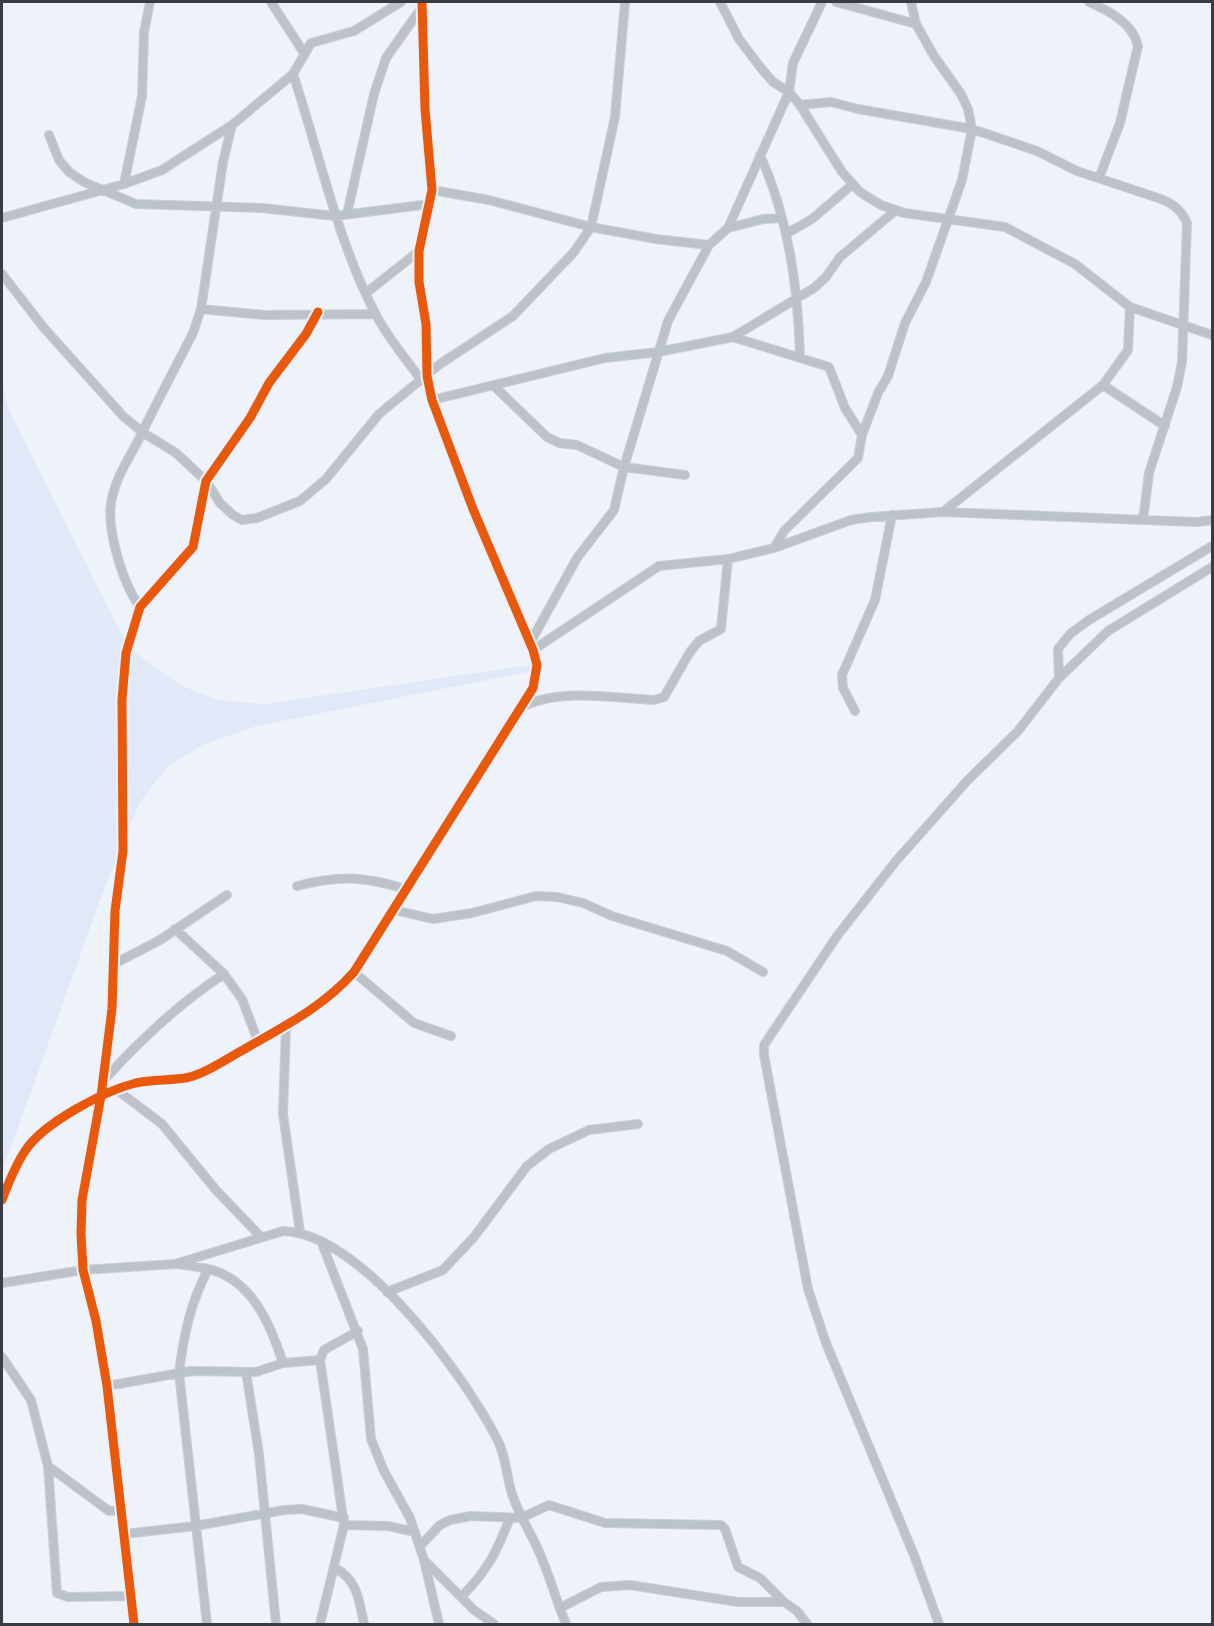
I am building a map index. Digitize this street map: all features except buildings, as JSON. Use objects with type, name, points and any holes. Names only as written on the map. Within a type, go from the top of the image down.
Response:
[{"type":"street","points":[[124,184],[142,96],[144,32],[150,2]]},
{"type":"street","points":[[271,2],[304,52]]},
{"type":"street","points":[[2,218],[124,184],[162,170],[232,125],[293,74],[311,43],[354,31],[401,2]]},
{"type":"street","points":[[2,274],[44,328],[123,416],[142,432],[176,453],[206,481],[220,503],[242,520],[257,518],[300,501],[326,479],[379,414],[440,364],[513,316],[574,252],[591,227],[615,117],[625,2]]},
{"type":"street","points":[[720,2],[739,39],[773,82],[789,92],[800,105],[842,172],[860,192],[896,210],[1005,227],[1075,264],[1131,307],[1212,335]]},
{"type":"street","points":[[532,647],[577,558],[614,510],[624,467],[668,321],[709,245],[728,228],[789,92],[793,63],[822,2]]},
{"type":"street","points":[[836,2],[916,24]]},
{"type":"street","points":[[774,548],[784,531],[854,464],[862,435],[878,393],[888,376],[905,323],[926,282],[962,180],[972,129],[961,94],[916,24],[911,2]]},
{"type":"street","points":[[1094,3],[1127,24],[1136,36],[1137,46],[1120,123],[1099,178]]},
{"type":"street","points":[[422,4],[425,110],[432,190],[418,251],[419,282],[426,324],[424,379]]},
{"type":"street","points":[[347,214],[374,94],[386,58],[422,4]]},
{"type":"street","points":[[2,1200],[25,1150],[40,1133],[101,1096],[117,1090],[136,1083],[191,1077],[286,1027],[317,1007],[354,972],[533,688],[537,665],[532,647],[494,563],[424,379],[375,314],[366,293],[335,216],[324,168],[293,74]]},
{"type":"street","points":[[800,105],[831,102],[972,129],[1037,151],[1057,163],[1168,202],[1182,212],[1187,223],[1182,362],[1165,426],[1149,473],[1143,520]]},
{"type":"street","points":[[140,607],[130,594],[119,558],[112,528],[111,503],[121,472],[193,333],[201,309],[232,125]]},
{"type":"street","points":[[49,135],[59,160],[69,172],[84,182],[103,188],[136,204],[150,207],[262,208],[335,216],[430,204]]},
{"type":"street","points":[[760,154],[774,185],[786,234],[798,300],[800,358]]},
{"type":"street","points":[[786,234],[812,219],[853,184]]},
{"type":"street","points":[[432,190],[489,200],[591,227],[709,245]]},
{"type":"street","points":[[432,400],[605,358],[658,352],[733,337],[798,300],[826,276],[840,257],[896,210]]},
{"type":"street","points":[[728,228],[763,219],[781,218]]},
{"type":"street","points":[[366,293],[418,251]]},
{"type":"street","points":[[944,512],[1103,385],[1128,350],[1131,307]]},
{"type":"street","points":[[201,309],[265,315],[318,312],[375,314]]},
{"type":"street","points":[[134,1624],[107,1386],[96,1321],[83,1270],[82,1200],[101,1096],[114,964],[115,910],[123,851],[122,700],[126,653],[140,607],[193,547],[206,481],[318,312]]},
{"type":"street","points":[[733,337],[829,367],[845,408],[862,435]]},
{"type":"street","points":[[1103,385],[1165,426]]},
{"type":"street","points":[[494,386],[547,437],[559,443],[577,445],[624,467],[685,475]]},
{"type":"street","points":[[532,647],[659,566],[728,559],[774,548],[851,520],[944,512],[1197,522],[1212,520]]},
{"type":"street","points":[[855,711],[843,688],[842,675],[875,600],[892,515]]},
{"type":"street","points":[[1059,678],[1058,649],[1070,634],[1089,620],[1212,546]]},
{"type":"street","points":[[522,706],[536,700],[566,696],[654,700],[664,697],[671,689],[690,652],[699,641],[721,629],[728,559]]},
{"type":"street","points":[[939,1624],[914,1555],[826,1343],[808,1289],[764,1045],[837,936],[896,861],[967,781],[1018,731],[1059,678],[1108,631],[1212,567]]},
{"type":"street","points":[[297,886],[325,878],[352,877],[375,880],[405,889]]},
{"type":"street","points":[[114,964],[175,929],[227,894]]},
{"type":"street","points":[[394,910],[434,919],[472,913],[536,896],[557,897],[708,944],[727,951],[763,972]]},
{"type":"street","points":[[175,929],[224,974],[242,999],[258,1041]]},
{"type":"street","points":[[354,972],[414,1023],[451,1036]]},
{"type":"street","points":[[103,1081],[164,1017],[224,974]]},
{"type":"street","points":[[286,1027],[283,1114],[300,1232]]},
{"type":"street","points":[[117,1090],[162,1124],[216,1190],[260,1236]]},
{"type":"street","points":[[387,1292],[443,1270],[474,1237],[527,1166],[549,1149],[589,1130],[638,1124]]},
{"type":"street","points":[[175,1264],[260,1236],[283,1231],[300,1232],[358,1263],[440,1350],[497,1438],[521,1518],[536,1544],[564,1624]]},
{"type":"street","points":[[321,1242],[358,1331],[363,1349],[371,1438],[384,1471],[415,1532],[439,1624]]},
{"type":"street","points":[[2,1283],[83,1270],[175,1264],[208,1269],[220,1273],[239,1286],[260,1307],[274,1334],[283,1363]]},
{"type":"street","points":[[207,1624],[179,1373],[184,1334],[193,1299],[208,1269]]},
{"type":"street","points":[[320,1624],[344,1522],[320,1360],[324,1350],[358,1331]]},
{"type":"street","points":[[2,1357],[31,1400],[48,1466],[57,1593],[68,1597],[131,1596]]},
{"type":"street","points":[[107,1386],[179,1373],[256,1372],[283,1363],[320,1360]]},
{"type":"street","points":[[246,1372],[260,1454],[276,1624]]},
{"type":"street","points":[[48,1466],[109,1511],[121,1510]]},
{"type":"street","points":[[420,1546],[440,1525],[450,1520],[471,1516],[521,1518],[549,1505],[605,1523],[721,1525],[725,1528],[738,1567],[760,1578],[784,1602],[797,1611],[807,1624]]},
{"type":"street","points":[[124,1534],[195,1526],[302,1509],[344,1522],[388,1526],[415,1532]]},
{"type":"street","points":[[461,1597],[483,1575],[495,1558],[510,1518]]},
{"type":"street","points":[[424,1560],[461,1597],[494,1624]]},
{"type":"street","points":[[335,1568],[347,1574],[356,1588],[364,1624]]},
{"type":"street","points":[[560,1608],[601,1587],[630,1586],[738,1602],[784,1602]]},
{"type":"shaded area","points":[[2,382],[8,408],[128,647],[180,685],[218,700],[265,704],[531,665],[528,672],[257,726],[203,745],[168,766],[140,802],[104,889],[2,1172]]},
{"type":"cycle path","points":[[2,1200],[25,1151],[34,1140],[60,1119],[123,1087],[136,1083],[190,1077],[204,1072],[302,1016],[342,985],[354,972],[533,688],[537,665],[533,650],[473,509],[432,400],[427,376],[426,324],[419,282],[419,251],[432,190],[425,109],[422,2]]},
{"type":"cycle path","points":[[134,1624],[107,1386],[96,1321],[83,1270],[81,1234],[82,1200],[101,1096],[112,1009],[115,911],[123,851],[122,700],[126,653],[140,607],[193,547],[206,481],[250,418],[269,383],[306,334],[318,312]]}]
